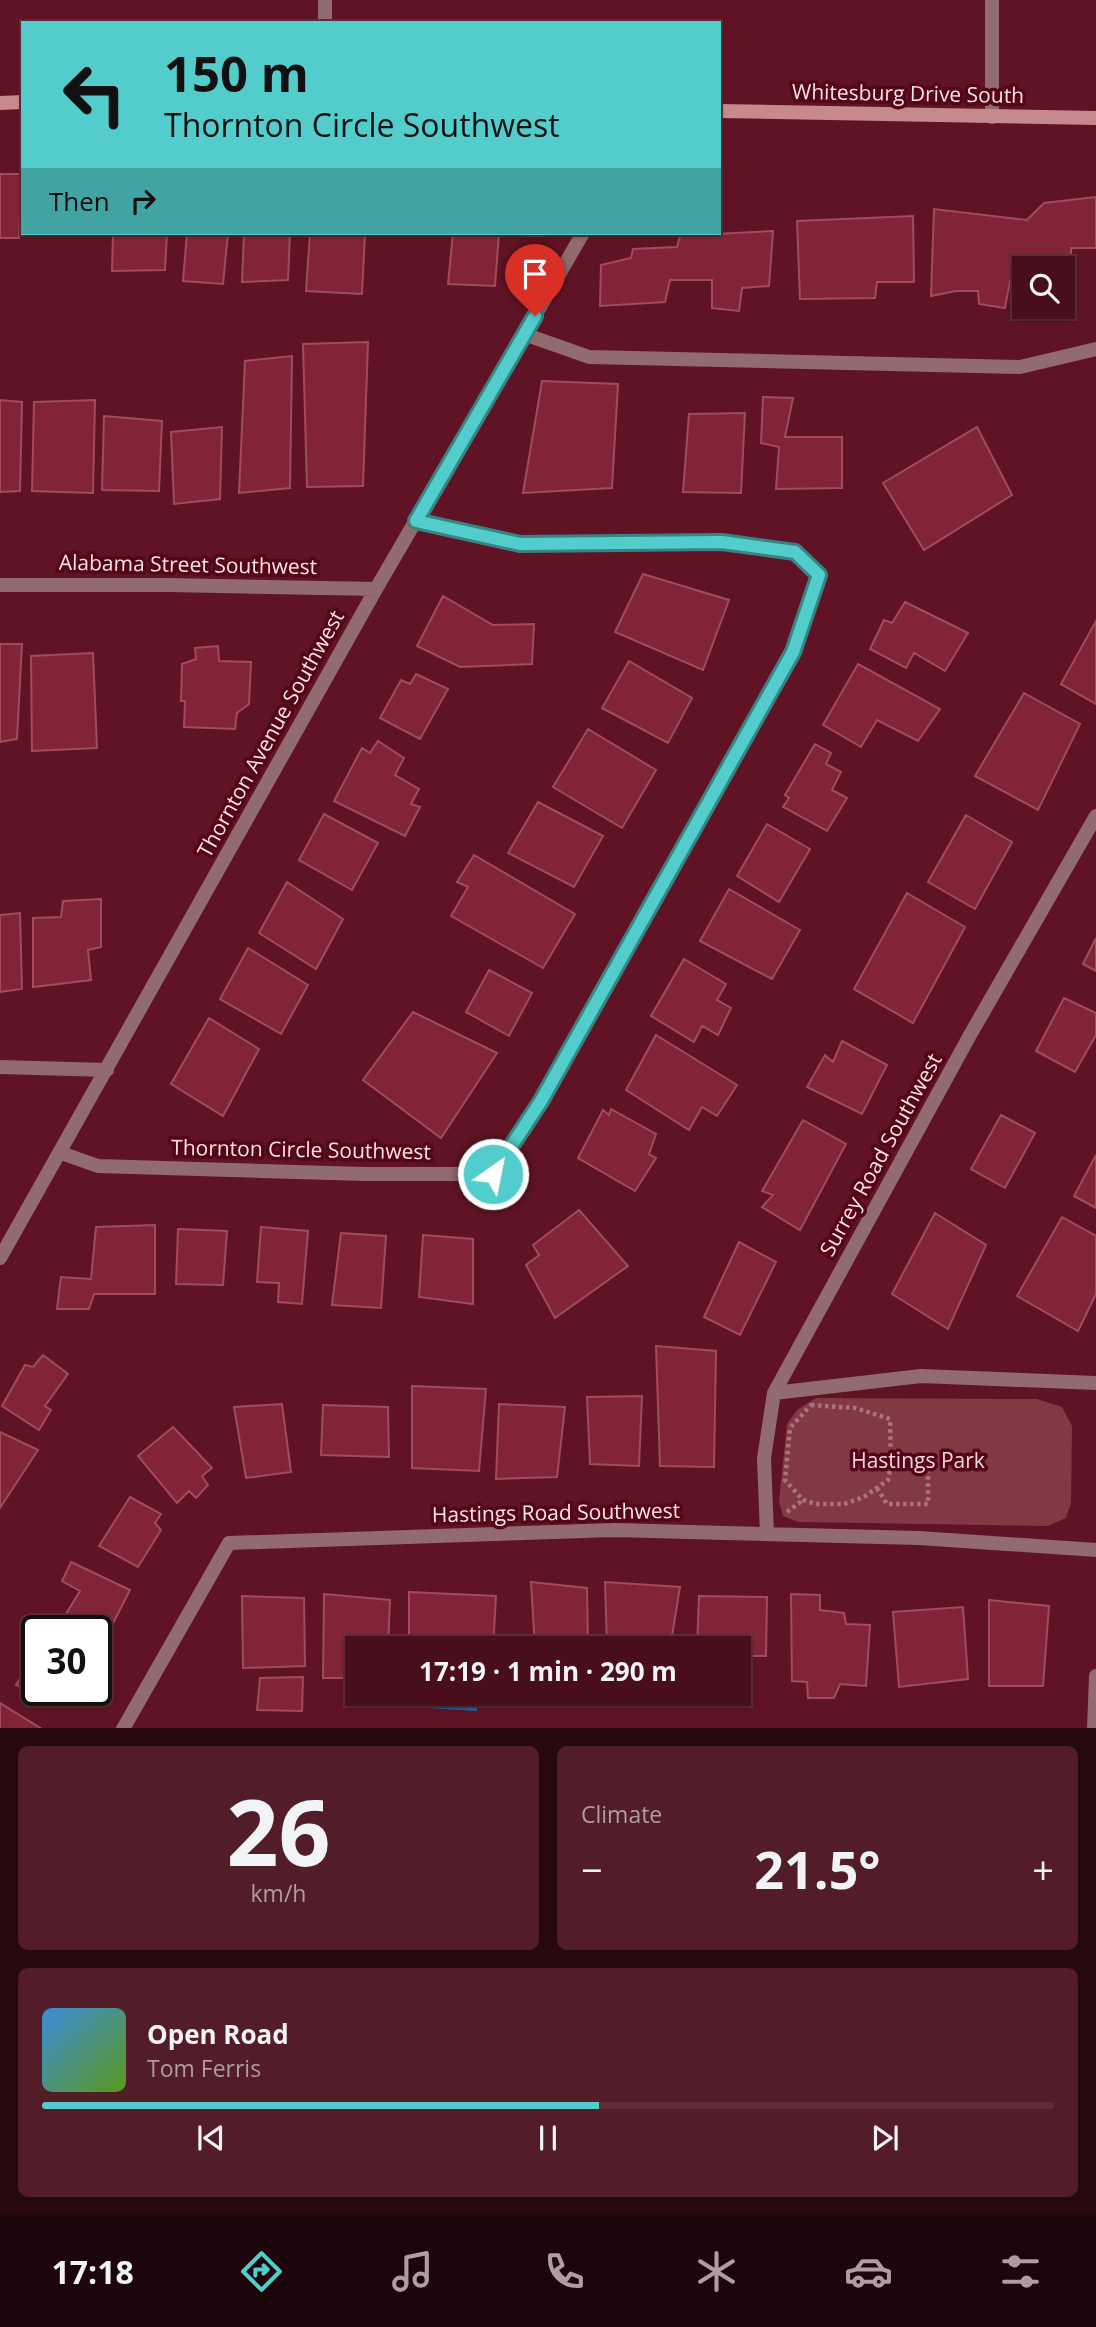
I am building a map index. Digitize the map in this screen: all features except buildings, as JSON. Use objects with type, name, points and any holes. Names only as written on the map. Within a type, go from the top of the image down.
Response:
[{"type":"main road","points":[[0,103],[21,102]]},
{"type":"main road","name":"Whitesburg Drive South","points":[[721,111],[1096,118]]},
{"type":"street","points":[[326,0],[326,21]]},
{"type":"street","points":[[992,0],[992,117]]},
{"type":"street","name":"Thornton Avenue Southwest","points":[[0,1258],[376,589],[582,235]]},
{"type":"street","points":[[524,334],[589,357],[1020,367],[1096,349]]},
{"type":"street","name":"Thornton Circle Southwest","points":[[61,1153],[98,1166],[364,1174],[493,1174],[541,1101],[793,652],[819,575],[795,552],[734,544],[520,544],[416,521]]},
{"type":"street","name":"Alabama Street Southwest","points":[[0,584],[169,584],[376,589]]},
{"type":"street","name":"Surrey Road Southwest","points":[[767,1534],[764,1458],[774,1393],[970,1035],[1096,816]]},
{"type":"street","points":[[0,1067],[107,1070]]},
{"type":"street","points":[[774,1393],[921,1376],[1096,1383]]},
{"type":"street","name":"Hastings Road Southwest","points":[[123,1728],[229,1543],[614,1530],[919,1538],[1096,1550]]},
{"type":"street","points":[[1094,1728],[1096,1676]]},
{"type":"path","points":[[811,1405],[855,1408],[890,1419],[891,1465],[888,1480],[864,1497],[844,1504],[816,1504],[803,1500],[785,1480],[790,1428],[811,1405]]},
{"type":"path","points":[[877,1488],[887,1504],[929,1504],[928,1462],[891,1465]]},
{"type":"green space","name":"Hastings Park","points":[[816,1398],[1037,1399],[1062,1407],[1072,1426],[1071,1503],[1066,1518],[1048,1526],[798,1522],[783,1516],[779,1502],[787,1424],[797,1410]]},
{"type":"water","points":[[477,1706],[477,1711],[427,1708]]},
{"type":"route","points":[[493,1174],[541,1101],[793,652],[819,575],[795,552],[722,542],[520,544],[416,521],[535,316]]}]
